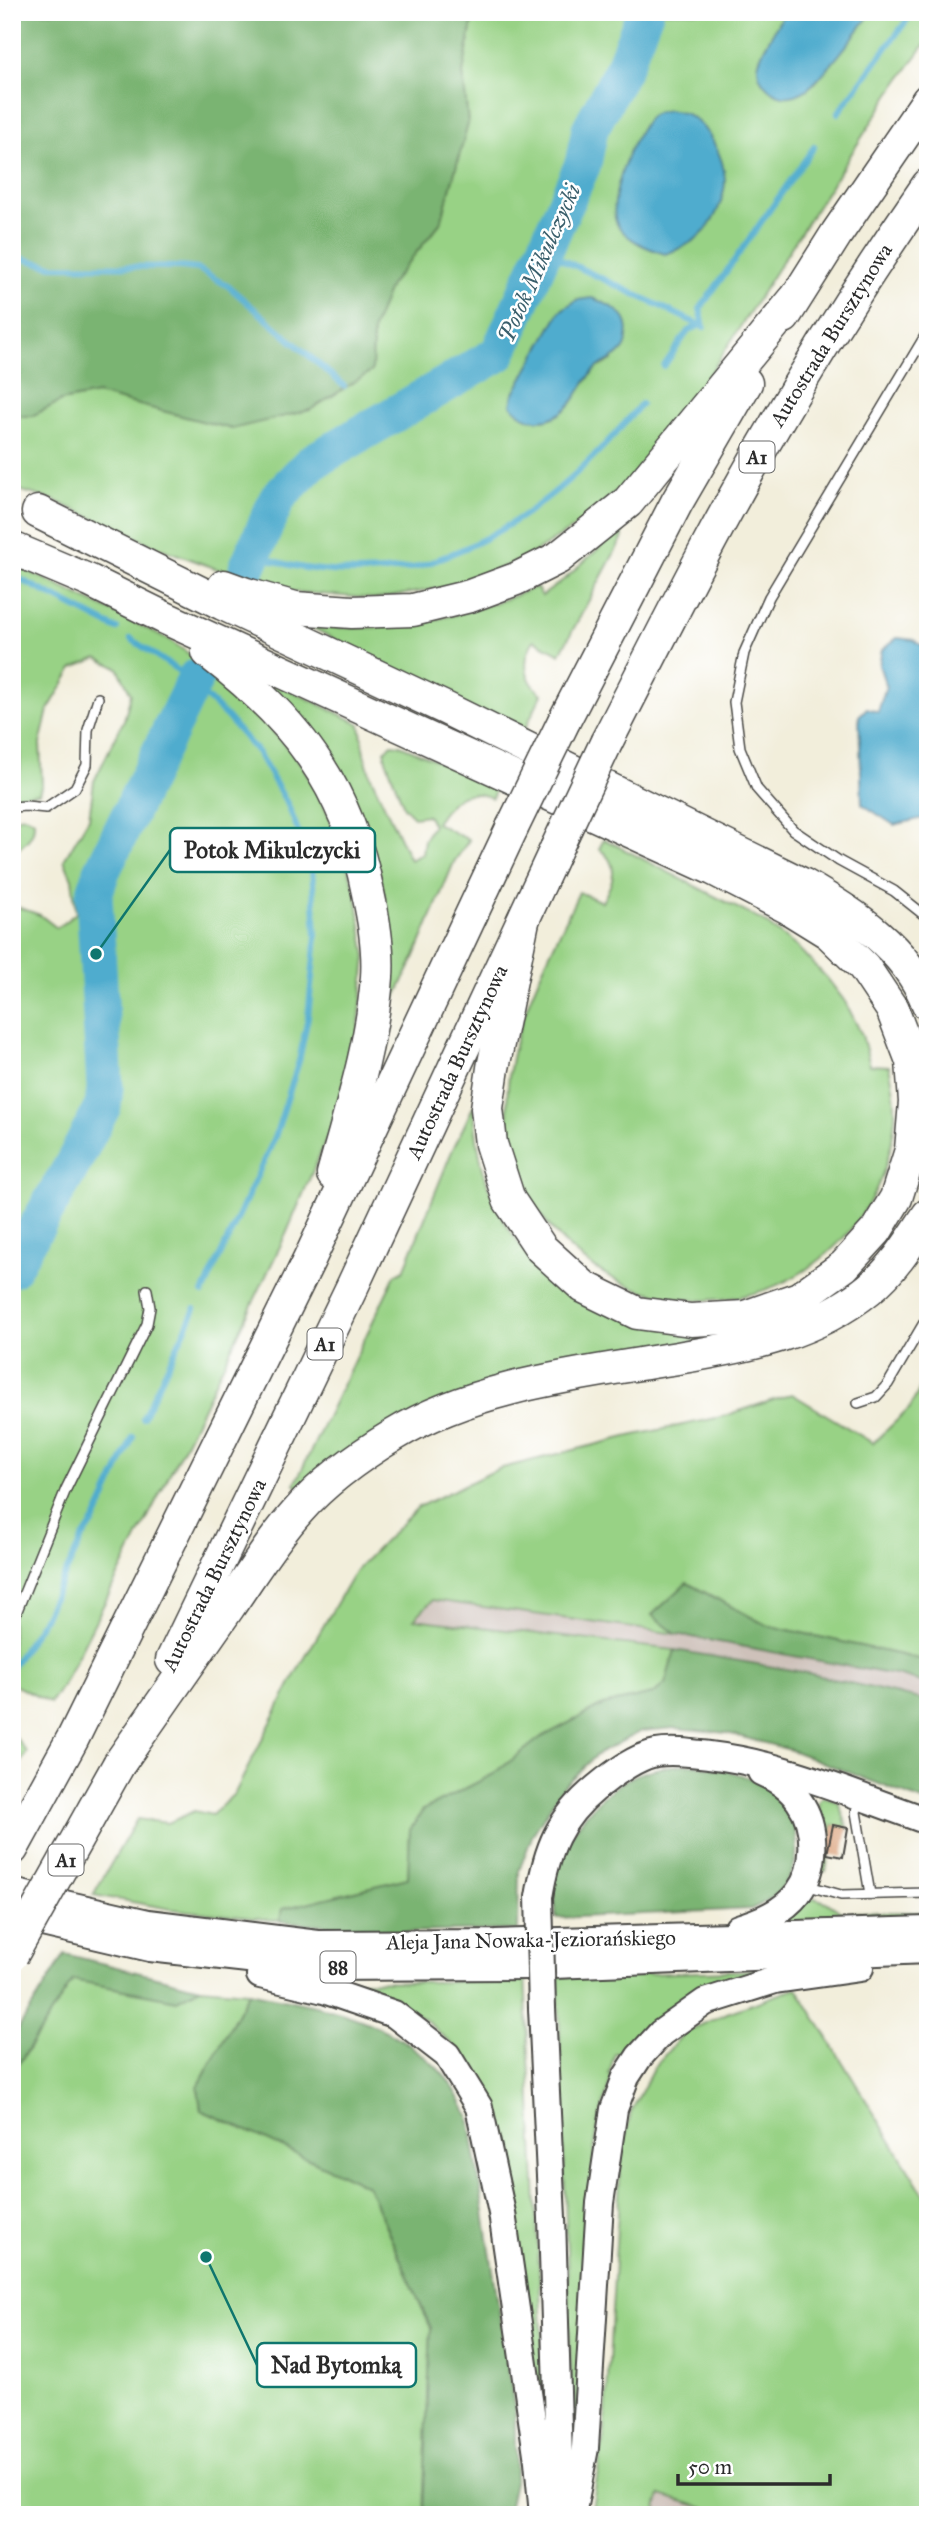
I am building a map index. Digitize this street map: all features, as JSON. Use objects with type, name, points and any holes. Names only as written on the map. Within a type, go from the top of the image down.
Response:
[{"type":"highway","name":"A1","points":[[12,1849],[73,1738],[309,1260],[512,828],[677,502],[794,300],[928,100]]},
{"type":"highway","name":"Autostrada Bursztynowa","points":[[12,1955],[119,1764],[185,1635],[607,741],[703,555],[774,426],[876,259],[928,185]]},
{"type":"highway","points":[[25,507],[246,594],[295,608],[352,612],[413,610],[470,596],[516,579],[558,558],[628,502],[794,300]]},
{"type":"highway","points":[[25,507],[447,709],[824,896],[846,909],[881,938],[908,968],[928,1004]]},
{"type":"highway","points":[[12,548],[90,581],[713,869],[787,907],[829,933],[864,967],[892,1009],[912,1061],[915,1102],[911,1150],[896,1198],[876,1231],[844,1266],[799,1297],[744,1317],[691,1320],[637,1313],[584,1287],[541,1248],[509,1200],[491,1144],[487,1108],[523,921]]},
{"type":"highway","points":[[163,617],[246,681],[285,719],[316,759],[343,808],[362,862],[374,920],[377,974],[370,1034],[309,1260]]},
{"type":"highway","points":[[119,1764],[263,1556],[300,1508],[349,1465],[396,1433],[447,1410],[515,1387],[753,1345],[800,1330],[838,1311],[871,1288],[902,1255],[928,1214]]},
{"type":"main road","points":[[556,2515],[559,2447],[539,1897],[546,1859],[559,1828],[583,1798],[615,1772],[655,1753],[692,1752],[731,1757],[794,1773],[928,1821]]},
{"type":"main road","points":[[710,1936],[748,1925],[775,1913],[791,1901],[804,1884],[813,1843],[809,1820],[799,1800],[777,1780],[731,1757]]},
{"type":"main road","name":"Aleja Jana Nowaka-Jeziorańskiego","points":[[12,1892],[148,1923],[318,1944],[495,1943],[928,1930]]},
{"type":"main road","name":"Aleja Jana Nowaka-Jeziorańskiego","points":[[12,1916],[150,1948],[317,1966],[528,1966],[928,1950]]},
{"type":"main road","points":[[150,1948],[324,1990],[394,2014],[447,2055],[479,2108],[502,2213],[538,2461],[543,2515]]},
{"type":"main road","points":[[572,2515],[585,2448],[600,2203],[614,2109],[626,2077],[639,2057],[661,2033],[705,2002],[775,1980],[928,1957]]},
{"type":"lane","points":[[928,331],[769,597],[744,653],[734,702],[740,748],[757,789],[793,830],[839,862],[894,891],[928,918]]},
{"type":"lane","points":[[12,807],[46,808],[75,788],[87,765],[88,730],[98,698]]},
{"type":"lane","points":[[12,1623],[66,1489],[146,1324],[150,1308],[147,1290]]},
{"type":"lane","points":[[858,1403],[876,1397],[888,1384],[928,1317]]},
{"type":"lane","points":[[861,1797],[856,1812],[870,1894]]},
{"type":"lane","points":[[804,1884],[841,1895],[928,1894]]},
{"type":"shaded area","points":[[433,1600],[676,1634],[900,1676],[928,1684],[928,1701],[803,1672],[675,1650],[414,1619]]},
{"type":"shaded area","points":[[661,2495],[728,2515],[655,2515]]},
{"type":"green space","points":[[12,12],[474,12],[463,73],[468,124],[441,222],[390,285],[373,329],[372,371],[310,410],[232,429],[97,394],[61,401],[32,416],[12,416]]},
{"type":"green space","points":[[474,12],[784,12],[758,69],[763,83],[775,93],[815,83],[872,12],[928,12],[928,40],[889,95],[671,430],[624,485],[578,525],[525,558],[458,585],[376,599],[275,590],[157,547],[53,500],[12,488],[12,416],[32,416],[61,401],[97,394],[232,429],[372,371],[373,329],[390,285],[441,222],[468,124],[463,73]],"holes":[[[577,300],[612,360],[595,369],[569,405]]]},
{"type":"green space","points":[[622,530],[623,537],[560,654],[534,640],[530,647],[526,668],[531,682],[542,694],[522,735],[305,624],[365,628],[394,626],[452,616],[536,587],[542,596]]},
{"type":"green space","points":[[12,563],[168,639],[233,685],[302,765],[328,814],[355,888],[366,957],[358,1033],[331,1128],[287,1232],[190,1434],[64,1683],[50,1703],[12,1684],[12,907],[40,915],[57,928],[76,913],[72,879],[64,860],[89,818],[94,781],[124,720],[131,694],[118,668],[97,658],[73,668],[48,710],[40,744],[42,783],[39,793],[12,796],[20,769],[18,716],[12,685]]},
{"type":"green space","points":[[265,678],[360,724],[371,777],[410,860],[422,854],[424,840],[433,825],[427,815],[414,817],[404,807],[385,757],[385,751],[392,744],[497,786],[492,798],[473,794],[459,797],[436,823],[469,840],[454,862],[387,1016],[386,902],[378,866],[365,829],[295,711]]},
{"type":"green space","points":[[24,816],[34,820],[33,831],[28,840],[12,854],[12,818]]},
{"type":"green space","points":[[604,839],[763,921],[798,948],[827,978],[846,1003],[862,1035],[870,1065],[889,1066],[895,1118],[887,1162],[870,1202],[845,1236],[814,1264],[778,1285],[738,1297],[696,1300],[651,1293],[622,1283],[596,1269],[561,1240],[540,1212],[522,1179],[511,1142],[507,1104],[518,1035],[535,986],[579,892],[602,902],[609,888],[613,867],[599,849]]},
{"type":"green space","points":[[474,1105],[479,1152],[491,1194],[511,1232],[554,1281],[584,1301],[730,1332],[731,1336],[524,1371],[300,1489],[295,1484],[395,1275],[404,1270],[452,1151]]},
{"type":"green space","points":[[928,1372],[928,1661],[766,1625],[687,1583],[652,1615],[676,1634],[433,1600],[414,1619],[675,1650],[665,1685],[653,1694],[603,1705],[540,1738],[494,1774],[423,1810],[410,1830],[408,1878],[282,1909],[280,1921],[171,1909],[93,1895],[137,1819],[168,1823],[194,1811],[212,1815],[235,1793],[296,1673],[356,1570],[418,1507],[498,1469],[630,1436],[721,1417],[792,1394],[873,1443],[910,1408]]},
{"type":"green space","points":[[687,1583],[766,1625],[928,1661],[928,1684],[900,1676],[676,1634],[652,1615]]},
{"type":"green space","points":[[675,1650],[803,1672],[928,1701],[928,1803],[791,1750],[727,1733],[675,1728],[641,1731],[596,1755],[563,1787],[533,1834],[519,1871],[518,1930],[397,1932],[280,1921],[282,1909],[408,1878],[410,1830],[423,1810],[494,1774],[540,1738],[603,1705],[653,1694],[665,1684]]},
{"type":"green space","points":[[12,1733],[27,1752],[12,1778]]},
{"type":"green space","points":[[689,1764],[739,1774],[767,1787],[778,1796],[792,1821],[797,1849],[790,1876],[782,1888],[751,1909],[556,1918],[554,1885],[558,1866],[570,1838],[588,1813],[610,1791],[637,1775],[654,1769]]},
{"type":"green space","points":[[823,1797],[838,1802],[848,1828],[833,1825],[826,1871],[818,1872],[822,1827],[819,1802]]},
{"type":"green space","points":[[814,1898],[841,1912],[928,1912],[928,1919],[780,1923],[804,1902]]},
{"type":"green space","points":[[65,1954],[200,1988],[177,2000],[73,1980],[12,2074],[12,2039]]},
{"type":"green space","points":[[761,1970],[692,1993],[652,2023],[625,2053],[615,2053],[594,2151],[577,2423],[573,2436],[558,1977]]},
{"type":"green space","points":[[525,1975],[547,2434],[462,2054],[427,2021],[395,2002],[340,1981],[451,1982]]},
{"type":"green space","points":[[73,1980],[177,2000],[200,1988],[249,1992],[198,2087],[201,2110],[368,2186],[431,2328],[423,2515],[12,2515],[12,2074]]},
{"type":"green space","points":[[797,1988],[928,2201],[928,2515],[728,2515],[661,2495],[655,2515],[591,2515],[605,2429],[621,2160],[631,2112],[654,2067],[684,2033],[727,2013]]},
{"type":"green space","points":[[249,1992],[304,2003],[356,2018],[405,2042],[427,2058],[447,2079],[469,2116],[515,2412],[515,2477],[507,2515],[423,2515],[431,2328],[368,2186],[201,2110],[198,2087]]},
{"type":"water","points":[[784,12],[872,12],[821,77],[797,95],[784,96],[773,92],[763,83],[758,66],[762,52]]},
{"type":"water","points":[[668,110],[684,113],[707,132],[718,151],[725,180],[719,206],[706,230],[687,245],[665,254],[639,244],[623,232],[615,216],[615,202],[623,168],[637,135],[652,115]]},
{"type":"water","points":[[592,298],[612,307],[623,316],[628,329],[625,347],[591,374],[563,411],[548,419],[524,417],[511,405],[513,395],[560,311],[577,300]]},
{"type":"water","points":[[897,638],[914,640],[928,650],[928,817],[894,825],[862,804],[859,716],[867,708],[878,712],[886,686],[879,665],[882,650]]},
{"type":"building","points":[[833,1825],[848,1828],[843,1857],[827,1854]]},
{"type":"waterway","name":"Potok Mikulczycki","points":[[247,568],[278,497],[312,462],[498,354],[583,164],[590,129],[624,66],[645,12]]},
{"type":"waterway","points":[[838,113],[913,12]]},
{"type":"waterway","points":[[704,327],[700,309],[814,147]]},
{"type":"waterway","points":[[544,251],[704,327]]},
{"type":"waterway","points":[[12,256],[52,266],[198,269],[228,286],[344,386]]},
{"type":"waterway","points":[[664,366],[688,331],[701,325]]},
{"type":"waterway","points":[[253,554],[298,567],[345,572],[398,570],[429,563],[503,529],[529,512],[554,493],[599,451],[641,404]]},
{"type":"waterway","points":[[12,575],[117,629]]},
{"type":"waterway","points":[[131,639],[194,681]]},
{"type":"waterway","name":"Potok Mikulczycki","points":[[12,1269],[103,1106],[105,1088],[94,895],[102,871],[196,677]]},
{"type":"waterway","points":[[192,684],[227,717],[258,753],[288,805],[312,867],[316,936],[308,1017],[299,1061],[275,1137],[203,1293]]},
{"type":"waterway","points":[[143,1418],[195,1309]]},
{"type":"waterway","points":[[12,1667],[43,1620],[82,1539],[95,1520],[133,1437]]},
{"type":"place","name":"Potok Mikulczycki","points":[[96,954]]},
{"type":"place","name":"Nad Bytomką","points":[[206,2257]]}]
